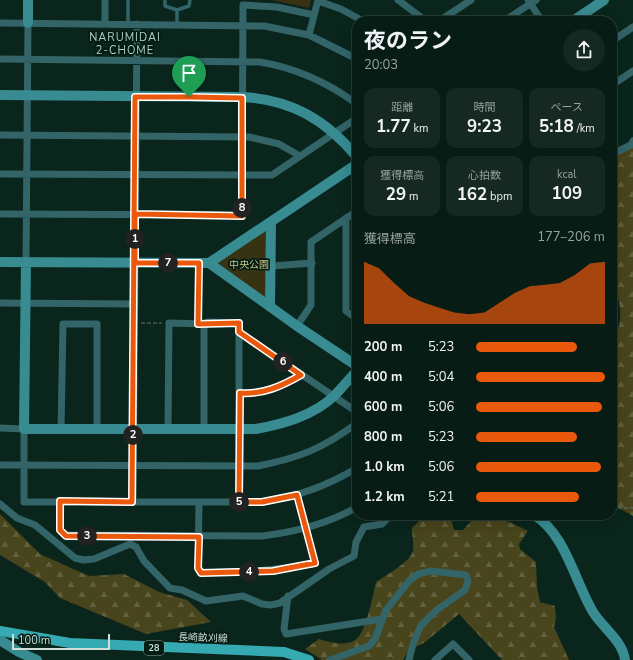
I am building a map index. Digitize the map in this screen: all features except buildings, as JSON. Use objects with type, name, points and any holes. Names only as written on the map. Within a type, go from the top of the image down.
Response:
[{"type":"main road","name":"長崎畝刈線","points":[[0,631],[70,643],[277,652],[308,660]]},
{"type":"street","points":[[28,0],[24,502],[262,502],[297,495],[320,488],[352,471]]},
{"type":"street","points":[[105,0],[105,24]]},
{"type":"street","points":[[447,16],[471,0]]},
{"type":"street","points":[[580,16],[604,0]]},
{"type":"street","points":[[309,35],[318,1],[341,9],[354,16]]},
{"type":"street","points":[[403,1],[420,16]]},
{"type":"street","points":[[511,16],[531,1],[539,16]]},
{"type":"street","points":[[0,214],[242,216],[243,5],[277,7],[314,16]]},
{"type":"street","points":[[0,23],[243,25],[284,29],[309,35],[352,56]]},
{"type":"street","points":[[132,502],[136,136],[135,97],[137,24]]},
{"type":"street","points":[[617,38],[633,27]]},
{"type":"street","points":[[0,59],[260,62],[284,66],[308,74],[340,91],[352,100]]},
{"type":"street","points":[[617,82],[633,71]]},
{"type":"street","points":[[0,96],[242,98],[284,104],[306,113],[335,133],[352,152]]},
{"type":"street","points":[[0,174],[272,175],[352,121]]},
{"type":"street","points":[[0,135],[257,138],[273,142],[300,156]]},
{"type":"street","points":[[617,152],[631,145],[633,141]]},
{"type":"street","points":[[0,262],[204,263],[271,222],[352,167]]},
{"type":"street","points":[[297,326],[311,305],[311,242],[352,214]]},
{"type":"street","points":[[346,218],[346,311],[352,315]]},
{"type":"street","points":[[270,307],[272,266],[271,222]]},
{"type":"street","points":[[204,263],[352,363]]},
{"type":"street","points":[[272,266],[312,263]]},
{"type":"street","points":[[0,303],[134,304]]},
{"type":"street","points":[[168,429],[169,324],[201,324],[208,322],[239,323],[239,502]]},
{"type":"street","points":[[61,429],[63,324],[97,324],[97,429]]},
{"type":"street","points":[[201,324],[204,430]]},
{"type":"street","points":[[239,332],[352,409]]},
{"type":"street","points":[[240,393],[264,391],[279,386],[301,375]]},
{"type":"street","points":[[0,428],[256,430],[292,421],[333,396],[352,376]]},
{"type":"street","points":[[0,465],[258,466],[300,456],[328,444],[352,427]]},
{"type":"street","points":[[199,502],[198,568],[201,573],[256,572],[292,568],[315,563],[297,495]]},
{"type":"street","points":[[60,501],[60,530],[66,536],[262,536],[289,533],[352,510]]},
{"type":"street","points":[[0,504],[17,518],[35,525],[75,558],[84,560],[94,559],[130,544],[136,547],[144,561],[170,588],[182,590],[206,600],[243,596],[262,604],[271,605],[280,602],[336,565],[354,556],[356,542],[364,527],[382,524],[386,520]]},
{"type":"street","points":[[540,520],[551,530],[592,611],[611,634],[624,654],[625,660]]},
{"type":"street","points":[[330,660],[369,646],[375,639],[386,610],[392,600],[409,581],[418,574],[431,571],[466,575],[468,581],[465,590],[421,625],[413,644],[410,660]]},
{"type":"street","points":[[288,596],[284,629],[286,634],[382,620]]},
{"type":"street","points":[[0,640],[19,652],[37,660]]},
{"type":"street","points":[[435,660],[453,644],[469,660]]},
{"type":"lane","points":[[128,0],[128,24]]},
{"type":"lane","points":[[165,0],[165,6],[178,10],[190,6],[190,0]]},
{"type":"lane","points":[[177,24],[178,10]]},
{"type":"path","points":[[201,324],[204,263]]},
{"type":"path","points":[[134,323],[169,324]]},
{"type":"path","points":[[617,508],[633,508]]},
{"type":"green space","points":[[271,0],[311,0],[309,8]]},
{"type":"green space","points":[[633,137],[633,516],[617,507],[617,331],[619,327],[620,312],[617,294],[617,154]]},
{"type":"green space","name":"中央公園","points":[[271,222],[270,307],[209,263]]},
{"type":"green space","points":[[0,514],[40,554],[89,576],[124,574],[159,592],[187,600],[211,622],[146,634],[60,598],[45,582],[0,555]]},
{"type":"green space","points":[[451,520],[454,530],[463,530],[472,520],[503,520],[528,531],[519,544],[520,549],[536,562],[537,587],[540,602],[555,606],[556,617],[554,627],[569,660],[502,660],[459,614],[424,643],[409,650],[403,660],[322,660],[305,649],[319,639],[342,644],[351,642],[359,636],[366,622],[376,582],[397,568],[411,555],[413,551],[412,528],[419,521]]},
{"type":"district","name":"NARUMIDAI 2-CHOME","points":[[125,43]]},
{"type":"route","points":[[189,97],[135,97],[135,214],[135,263],[132,502],[60,501],[60,530],[66,536],[199,537],[198,568],[201,573],[273,571],[315,563],[297,495],[262,502],[239,502],[240,393],[249,394],[264,391],[279,386],[301,375],[239,332],[239,323],[208,322],[198,324],[199,263],[135,263],[135,214],[242,216],[242,98],[189,97]]}]
